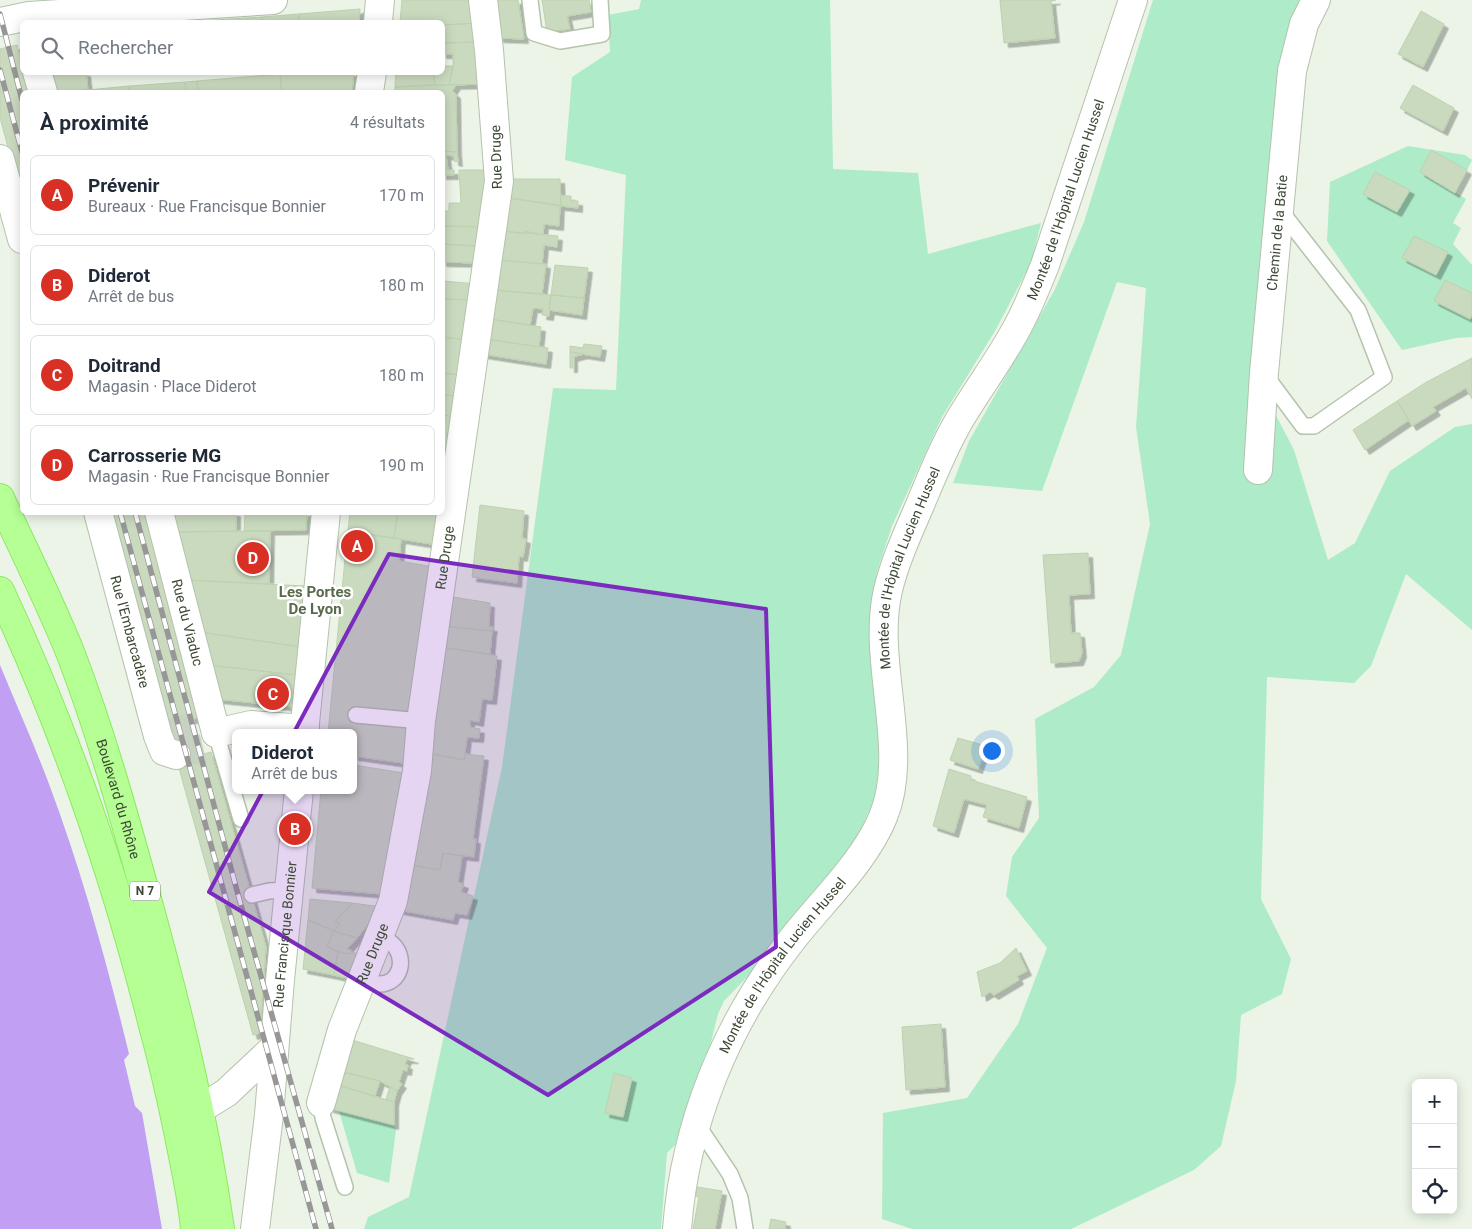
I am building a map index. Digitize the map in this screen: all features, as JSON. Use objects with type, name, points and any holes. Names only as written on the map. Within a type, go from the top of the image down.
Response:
[{"type":"main road","name":"Boulevard du Rhône","points":[[0,498],[70,652],[95,722],[124,815],[173,995],[188,1114],[195,1229]]},
{"type":"main road","name":"Boulevard du Rhône","points":[[0,591],[23,640],[62,734],[98,834],[138,965],[188,1114],[220,1229]]},
{"type":"street","points":[[0,22],[33,13],[273,0]]},
{"type":"street","points":[[378,20],[380,0]]},
{"type":"street","name":"Rue Druge","points":[[321,1103],[342,1030],[393,901],[417,771],[421,721],[448,497],[499,182],[489,50],[483,0]]},
{"type":"street","name":"Montée de l'Hôpital Lucien Hussel","points":[[677,1229],[682,1187],[696,1123],[724,1049],[739,1018],[759,985],[790,942],[857,861],[883,817],[890,794],[892,765],[884,652],[884,616],[888,591],[897,560],[932,475],[959,420],[1001,355],[1032,297],[1045,265],[1132,0]]},
{"type":"street","name":"Chemin de la Batie","points":[[1258,470],[1264,374],[1292,71],[1304,24],[1316,0]]},
{"type":"street","points":[[38,75],[42,90]]},
{"type":"street","points":[[369,90],[372,75]]},
{"type":"street","points":[[0,159],[20,232]]},
{"type":"street","name":"Rue l'Embarcadère","points":[[99,515],[167,744]]},
{"type":"street","name":"Rue du Viaduc","points":[[160,515],[209,734]]},
{"type":"street","points":[[304,729],[326,515]]},
{"type":"street","points":[[232,729],[251,725],[286,729]]},
{"type":"street","points":[[209,734],[232,729]]},
{"type":"street","name":"Rue Francisque Bonnier","points":[[255,1229],[269,1115],[299,794]]},
{"type":"street","points":[[188,1114],[226,1093],[274,1048]]},
{"type":"street","points":[[226,1093],[252,1095],[260,1101],[269,1115]]},
{"type":"lane","points":[[530,0],[534,33],[560,41],[602,34],[600,0]]},
{"type":"lane","points":[[1264,374],[1303,426],[1314,426],[1384,378],[1358,310],[1280,210]]},
{"type":"lane","points":[[356,715],[421,721]]},
{"type":"lane","points":[[209,734],[241,818]]},
{"type":"lane","points":[[252,896],[268,891],[289,890]]},
{"type":"lane","points":[[321,1103],[323,1118],[345,1187]]},
{"type":"lane","points":[[696,1123],[730,1174],[740,1198],[745,1229]]},
{"type":"highlighted area","points":[[389,554],[766,609],[776,947],[548,1095],[209,892]]},
{"type":"green space","points":[[641,0],[830,0],[833,169],[918,173],[928,254],[1041,223],[1031,263],[995,331],[942,417],[892,526],[877,572],[872,598],[870,625],[879,745],[878,773],[874,800],[860,831],[841,860],[786,925],[749,975],[724,1001],[718,1014],[707,1058],[693,1088],[675,1145],[667,1153],[661,1229],[364,1229],[368,1217],[409,1197],[502,767],[553,388],[616,390],[626,175],[565,160],[572,77],[610,52],[608,15],[639,9]]},
{"type":"green space","points":[[1153,0],[1316,0],[1254,373],[1294,450],[1328,560],[1355,543],[1390,471],[1455,427],[1472,424],[1472,630],[1406,574],[1371,666],[1354,683],[1267,677],[1261,899],[1291,959],[1282,994],[1241,1015],[1236,1081],[1221,1146],[1194,1170],[1071,1229],[912,1229],[882,1219],[883,1113],[967,1098],[1018,1024],[1047,948],[1006,896],[1012,857],[1039,818],[1035,719],[1094,687],[1121,655],[1150,524],[1136,427],[1146,288],[1117,282],[1042,491],[953,483],[969,441],[1055,289],[1084,222]]},
{"type":"green space","points":[[1408,146],[1465,155],[1472,160],[1456,193],[1466,199],[1453,223],[1461,228],[1453,244],[1472,265],[1472,337],[1456,338],[1402,350],[1327,241],[1330,182]]},
{"type":"green space","points":[[339,1111],[394,1125],[396,1130],[389,1183],[357,1173]]},
{"type":"shaded area","points":[[0,665],[49,784],[93,918],[129,1054],[124,1060],[135,1106],[142,1113],[162,1229],[0,1229]]},
{"type":"building","points":[[402,0],[477,0],[479,23],[445,25],[445,20],[400,20]]},
{"type":"building","points":[[494,0],[518,0],[524,39],[499,38]]},
{"type":"building","points":[[542,0],[589,0],[591,12],[567,16],[570,29],[547,32]]},
{"type":"building","points":[[1000,0],[1056,0],[1051,1],[1055,38],[1004,43]]},
{"type":"building","points":[[360,9],[359,20],[299,20],[299,14]]},
{"type":"building","points":[[1421,11],[1444,24],[1423,67],[1398,54]]},
{"type":"building","points":[[299,14],[299,20],[262,20],[262,17]]},
{"type":"building","points":[[262,17],[262,20],[216,20]]},
{"type":"building","points":[[479,23],[481,42],[445,43],[445,25]]},
{"type":"building","points":[[481,42],[486,84],[449,85],[453,66],[453,54],[445,54],[445,43]]},
{"type":"building","points":[[17,45],[20,56],[20,75],[26,75],[30,90],[20,90],[20,192],[0,118],[0,49]]},
{"type":"building","points":[[445,66],[453,66],[449,85],[435,85],[433,75],[445,75]]},
{"type":"building","points":[[53,75],[86,75],[88,90],[56,90]]},
{"type":"building","points":[[280,75],[354,75],[352,90],[282,90]]},
{"type":"building","points":[[280,75],[282,90],[198,90],[197,81]]},
{"type":"building","points":[[396,75],[433,75],[435,85],[395,87]]},
{"type":"building","points":[[197,81],[198,90],[186,90],[185,82]]},
{"type":"building","points":[[185,82],[186,90],[129,90],[129,86]]},
{"type":"building","points":[[456,85],[452,91],[456,94],[457,152],[445,151],[445,90],[395,90],[395,87]]},
{"type":"building","points":[[1413,85],[1454,108],[1443,131],[1400,108]]},
{"type":"building","points":[[129,86],[129,90],[88,90]]},
{"type":"building","points":[[1431,150],[1467,170],[1455,193],[1420,172]]},
{"type":"building","points":[[445,151],[457,152],[458,162],[454,161],[454,156],[446,155],[448,170],[454,170],[454,175],[445,175]]},
{"type":"building","points":[[459,170],[487,170],[488,227],[445,226],[445,211],[449,211],[449,203],[461,203]]},
{"type":"building","points":[[1375,172],[1410,190],[1397,212],[1363,194]]},
{"type":"building","points":[[507,179],[560,179],[561,206],[508,198]]},
{"type":"building","points":[[560,196],[571,196],[571,201],[578,201],[578,208],[561,206]]},
{"type":"building","points":[[508,198],[560,205],[559,226],[544,224],[543,235],[525,231],[524,234],[503,231]]},
{"type":"building","points":[[445,226],[488,227],[485,247],[445,244]]},
{"type":"building","points":[[503,231],[558,236],[557,247],[544,245],[542,264],[499,260]]},
{"type":"building","points":[[1414,236],[1448,252],[1436,275],[1402,258]]},
{"type":"building","points":[[445,244],[481,246],[479,263],[445,262]]},
{"type":"building","points":[[497,260],[546,264],[542,294],[493,290]]},
{"type":"building","points":[[555,265],[588,268],[584,298],[551,295]]},
{"type":"building","points":[[1445,280],[1472,293],[1472,315],[1470,319],[1434,301]]},
{"type":"building","points":[[445,281],[478,284],[475,300],[445,299]]},
{"type":"building","points":[[494,290],[551,295],[549,316],[542,315],[543,309],[533,308],[530,325],[490,319]]},
{"type":"building","points":[[551,295],[584,298],[582,315],[549,310]]},
{"type":"building","points":[[445,299],[472,300],[467,340],[445,337]]},
{"type":"building","points":[[490,319],[541,327],[539,347],[486,339]]},
{"type":"building","points":[[445,337],[467,340],[461,375],[445,373]]},
{"type":"building","points":[[485,339],[548,348],[546,364],[482,354]]},
{"type":"building","points":[[584,344],[602,346],[600,357],[570,352],[570,346],[583,348]]},
{"type":"building","points":[[570,352],[584,354],[573,357],[573,368],[570,368]]},
{"type":"building","points":[[1472,358],[1472,399],[1466,388],[1433,407],[1436,411],[1412,426],[1397,401],[1425,383]]},
{"type":"building","points":[[445,373],[461,375],[458,396],[445,395]]},
{"type":"building","points":[[445,395],[458,396],[455,417],[445,415]]},
{"type":"building","points":[[1397,401],[1409,420],[1365,450],[1353,430]]},
{"type":"building","points":[[445,415],[455,417],[452,434],[445,433]]},
{"type":"building","points":[[445,434],[454,435],[445,477]]},
{"type":"building","points":[[480,505],[524,511],[522,538],[526,539],[523,557],[519,556],[517,583],[472,577]]},
{"type":"building","points":[[111,515],[146,515],[201,717],[167,725]]},
{"type":"building","points":[[173,515],[236,515],[236,531],[176,532]]},
{"type":"building","points":[[245,515],[307,515],[306,530],[244,531]]},
{"type":"building","points":[[350,515],[398,515],[394,538],[348,531]]},
{"type":"building","points":[[398,515],[442,515],[438,545],[394,538]]},
{"type":"building","points":[[270,531],[269,584],[187,580],[176,532]]},
{"type":"building","points":[[354,533],[401,539],[399,561],[434,567],[403,763],[357,756],[357,729],[328,729],[346,549],[353,549]]},
{"type":"building","points":[[1088,553],[1090,594],[1069,595],[1071,633],[1080,633],[1082,653],[1079,661],[1051,663],[1043,555]]},
{"type":"building","points":[[187,580],[305,586],[301,647],[200,632]]},
{"type":"building","points":[[453,597],[490,603],[489,627],[493,627],[492,631],[450,627]]},
{"type":"building","points":[[445,626],[492,631],[490,654],[441,647]]},
{"type":"building","points":[[200,632],[301,647],[297,675],[208,665]]},
{"type":"building","points":[[441,647],[497,656],[492,700],[482,699],[479,722],[470,720],[470,727],[480,729],[479,738],[467,737],[464,760],[427,753]]},
{"type":"building","points":[[208,665],[297,675],[294,707],[217,699]]},
{"type":"building","points":[[958,738],[986,746],[978,769],[950,760]]},
{"type":"building","points":[[211,752],[266,947],[260,1033],[253,1035],[177,761]]},
{"type":"building","points":[[427,753],[464,760],[465,754],[484,756],[473,839],[476,839],[474,857],[443,853],[440,870],[411,865]]},
{"type":"building","points":[[357,765],[410,774],[382,894],[312,888],[321,794],[357,794]]},
{"type":"building","points":[[949,769],[971,776],[971,780],[1027,797],[1019,828],[983,817],[987,805],[964,799],[954,833],[933,826]]},
{"type":"building","points":[[443,853],[462,856],[458,882],[464,884],[461,892],[473,896],[467,915],[455,913],[453,920],[399,910],[411,865],[440,870]]},
{"type":"building","points":[[310,899],[352,903],[335,922],[340,924],[334,931],[308,920]]},
{"type":"building","points":[[352,903],[382,907],[357,938],[334,931],[340,924],[335,922]]},
{"type":"building","points":[[308,920],[334,931],[327,946],[338,952],[334,975],[303,969]]},
{"type":"building","points":[[334,931],[357,938],[347,949],[351,950],[350,954],[338,952],[327,946]]},
{"type":"building","points":[[1016,948],[1027,971],[1017,976],[1019,980],[994,995],[990,992],[982,997],[977,972],[1000,963]]},
{"type":"building","points":[[338,952],[364,955],[355,980],[334,975]]},
{"type":"building","points":[[941,1024],[945,1087],[906,1090],[902,1027]]},
{"type":"building","points":[[349,1039],[414,1059],[407,1059],[405,1064],[408,1065],[407,1071],[403,1070],[399,1082],[402,1084],[397,1091],[380,1081],[338,1071]]},
{"type":"building","points":[[343,1072],[380,1081],[375,1096],[339,1085]]},
{"type":"building","points":[[614,1073],[632,1078],[623,1117],[605,1113]]},
{"type":"building","points":[[337,1085],[394,1102],[394,1125],[329,1108]]},
{"type":"building","points":[[390,1087],[397,1091],[394,1102],[386,1099]]},
{"type":"building","points":[[697,1187],[722,1191],[715,1229],[693,1229],[699,1197],[696,1196]]},
{"type":"building","points":[[771,1219],[786,1222],[785,1229],[769,1229]]},
{"type":"tunnel","points":[[169,733],[203,724]]},
{"type":"tunnel","points":[[176,755],[209,747]]},
{"type":"railway","points":[[0,14],[20,92]]},
{"type":"railway","points":[[0,70],[20,145]]},
{"type":"railway","points":[[121,515],[316,1229]]},
{"type":"railway","points":[[136,515],[239,898],[332,1229]]},
{"type":"place","name":"Prévenir","points":[[357,546]]},
{"type":"place","name":"Carrosserie MG","points":[[253,558]]},
{"type":"place","name":"Doitrand","points":[[273,694]]},
{"type":"place","name":"Diderot","points":[[295,829]]},
{"type":"district","name":"Les Portes De Lyon","points":[[315,600]]}]
